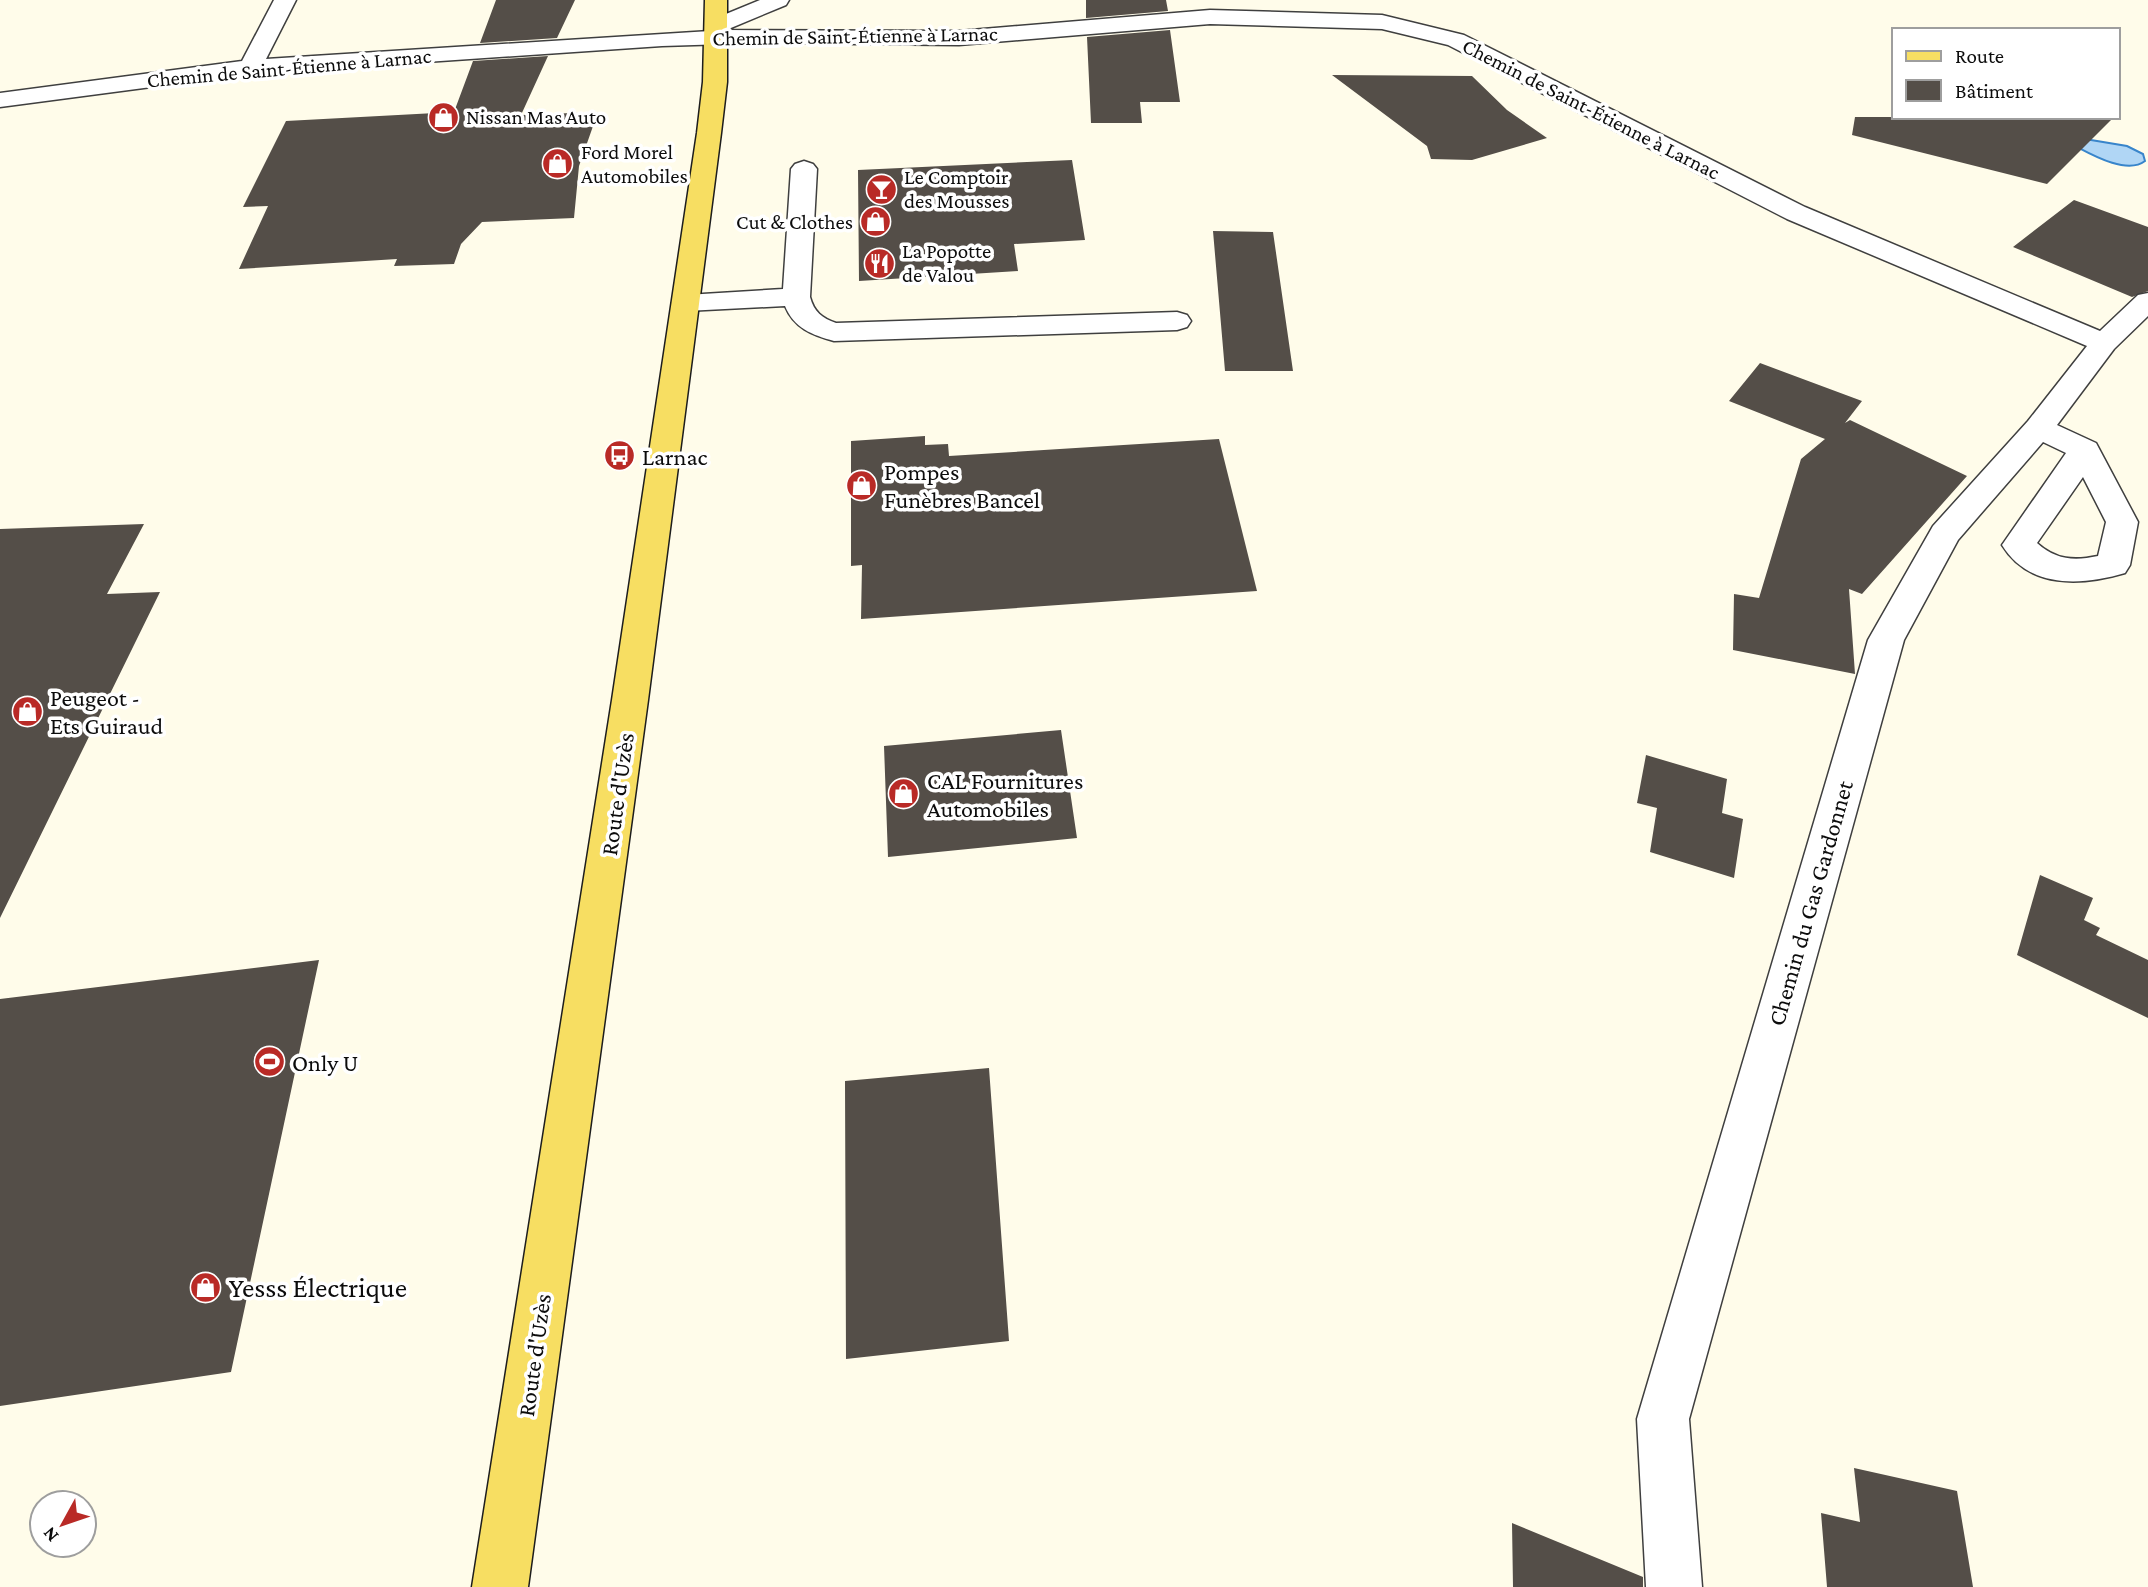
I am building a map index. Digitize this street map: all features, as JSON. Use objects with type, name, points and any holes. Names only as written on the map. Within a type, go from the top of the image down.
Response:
[{"type":"main road","name":"Route d'Uzès","points":[[500,1587],[709,133],[717,21]]},
{"type":"street","points":[[250,67],[285,0]]},
{"type":"street","points":[[717,21],[778,0]]},
{"type":"street","name":"Chemin de Saint-Étienne à Larnac","points":[[0,100],[250,67],[717,21],[959,38],[1210,17],[1382,22],[1456,40],[1796,213],[2104,343]]},
{"type":"street","points":[[804,169],[796,297],[799,312],[815,327],[834,332],[1177,321]]},
{"type":"street","points":[[685,303],[796,297]]},
{"type":"street","name":"Chemin du Gas Gardonnet","points":[[1674,1587],[1663,1419],[1886,639],[1945,534],[2039,428],[2104,343],[2148,301]]},
{"type":"street","points":[[2039,428],[2085,450]]},
{"type":"water","points":[[2085,139],[2127,146],[2143,154],[2145,161],[2130,166],[2103,159],[2079,148]]},
{"type":"building","points":[[496,0],[575,0],[557,38],[480,43]]},
{"type":"building","points":[[1086,0],[1166,0],[1168,11],[1086,18]]},
{"type":"building","points":[[1170,30],[1180,102],[1140,102],[1142,123],[1091,123],[1087,37]]},
{"type":"building","points":[[548,56],[521,115],[598,112],[579,166],[574,218],[482,222],[461,244],[454,264],[394,266],[397,259],[239,269],[268,206],[243,207],[286,121],[454,112],[473,61]]},
{"type":"building","points":[[1332,75],[1472,76],[1507,110],[1547,138],[1472,160],[1431,159],[1427,146]]},
{"type":"building","points":[[1855,117],[2112,119],[2047,184],[1852,135]]},
{"type":"building","points":[[1072,160],[1085,240],[1014,244],[1018,271],[859,281],[858,170]]},
{"type":"building","points":[[2074,200],[2148,227],[2148,291],[2132,297],[2013,247]]},
{"type":"building","points":[[1213,231],[1273,232],[1293,371],[1225,371]]},
{"type":"building","points":[[1760,363],[1862,401],[1845,423],[1850,420],[1967,476],[1862,594],[1849,589],[1855,674],[1733,650],[1734,594],[1759,598],[1801,459],[1825,439],[1729,401]]},
{"type":"building","points":[[925,436],[925,445],[948,444],[949,456],[1219,439],[1257,591],[861,619],[862,565],[851,566],[851,441]]},
{"type":"building","points":[[144,524],[107,594],[160,592],[0,918],[0,529]]},
{"type":"building","points":[[1061,730],[1077,838],[888,857],[884,746]]},
{"type":"building","points":[[1646,755],[1727,779],[1722,813],[1743,819],[1734,878],[1650,852],[1657,808],[1637,803]]},
{"type":"building","points":[[2040,875],[2093,898],[2084,920],[2100,928],[2096,935],[2148,960],[2148,1018],[2017,955]]},
{"type":"building","points":[[319,960],[231,1372],[0,1406],[0,999]]},
{"type":"building","points":[[989,1068],[1009,1341],[846,1359],[845,1081]]},
{"type":"building","points":[[1854,1468],[1957,1491],[1973,1587],[1827,1587],[1821,1513],[1860,1522]]},
{"type":"building","points":[[1512,1523],[1643,1577],[1643,1587],[1513,1587]]},
{"type":"place","name":"Nissan Mas Auto","points":[[443,117]]},
{"type":"place","name":"Ford Morel Automobiles","points":[[558,164]]},
{"type":"place","name":"Le Comptoir des Mousses","points":[[881,189]]},
{"type":"place","name":"Cut & Clothes","points":[[876,222]]},
{"type":"place","name":"La Popotte de Valou","points":[[879,263]]},
{"type":"place","name":"Larnac","points":[[619,456]]},
{"type":"place","name":"Pompes Funèbres Bancel","points":[[861,485]]},
{"type":"place","name":"Peugeot - Ets Guiraud","points":[[27,711]]},
{"type":"place","name":"CAL Fournitures Automobiles","points":[[904,794]]},
{"type":"place","name":"Only U","points":[[269,1062]]},
{"type":"place","name":"Yesss Électrique","points":[[206,1287]]}]
